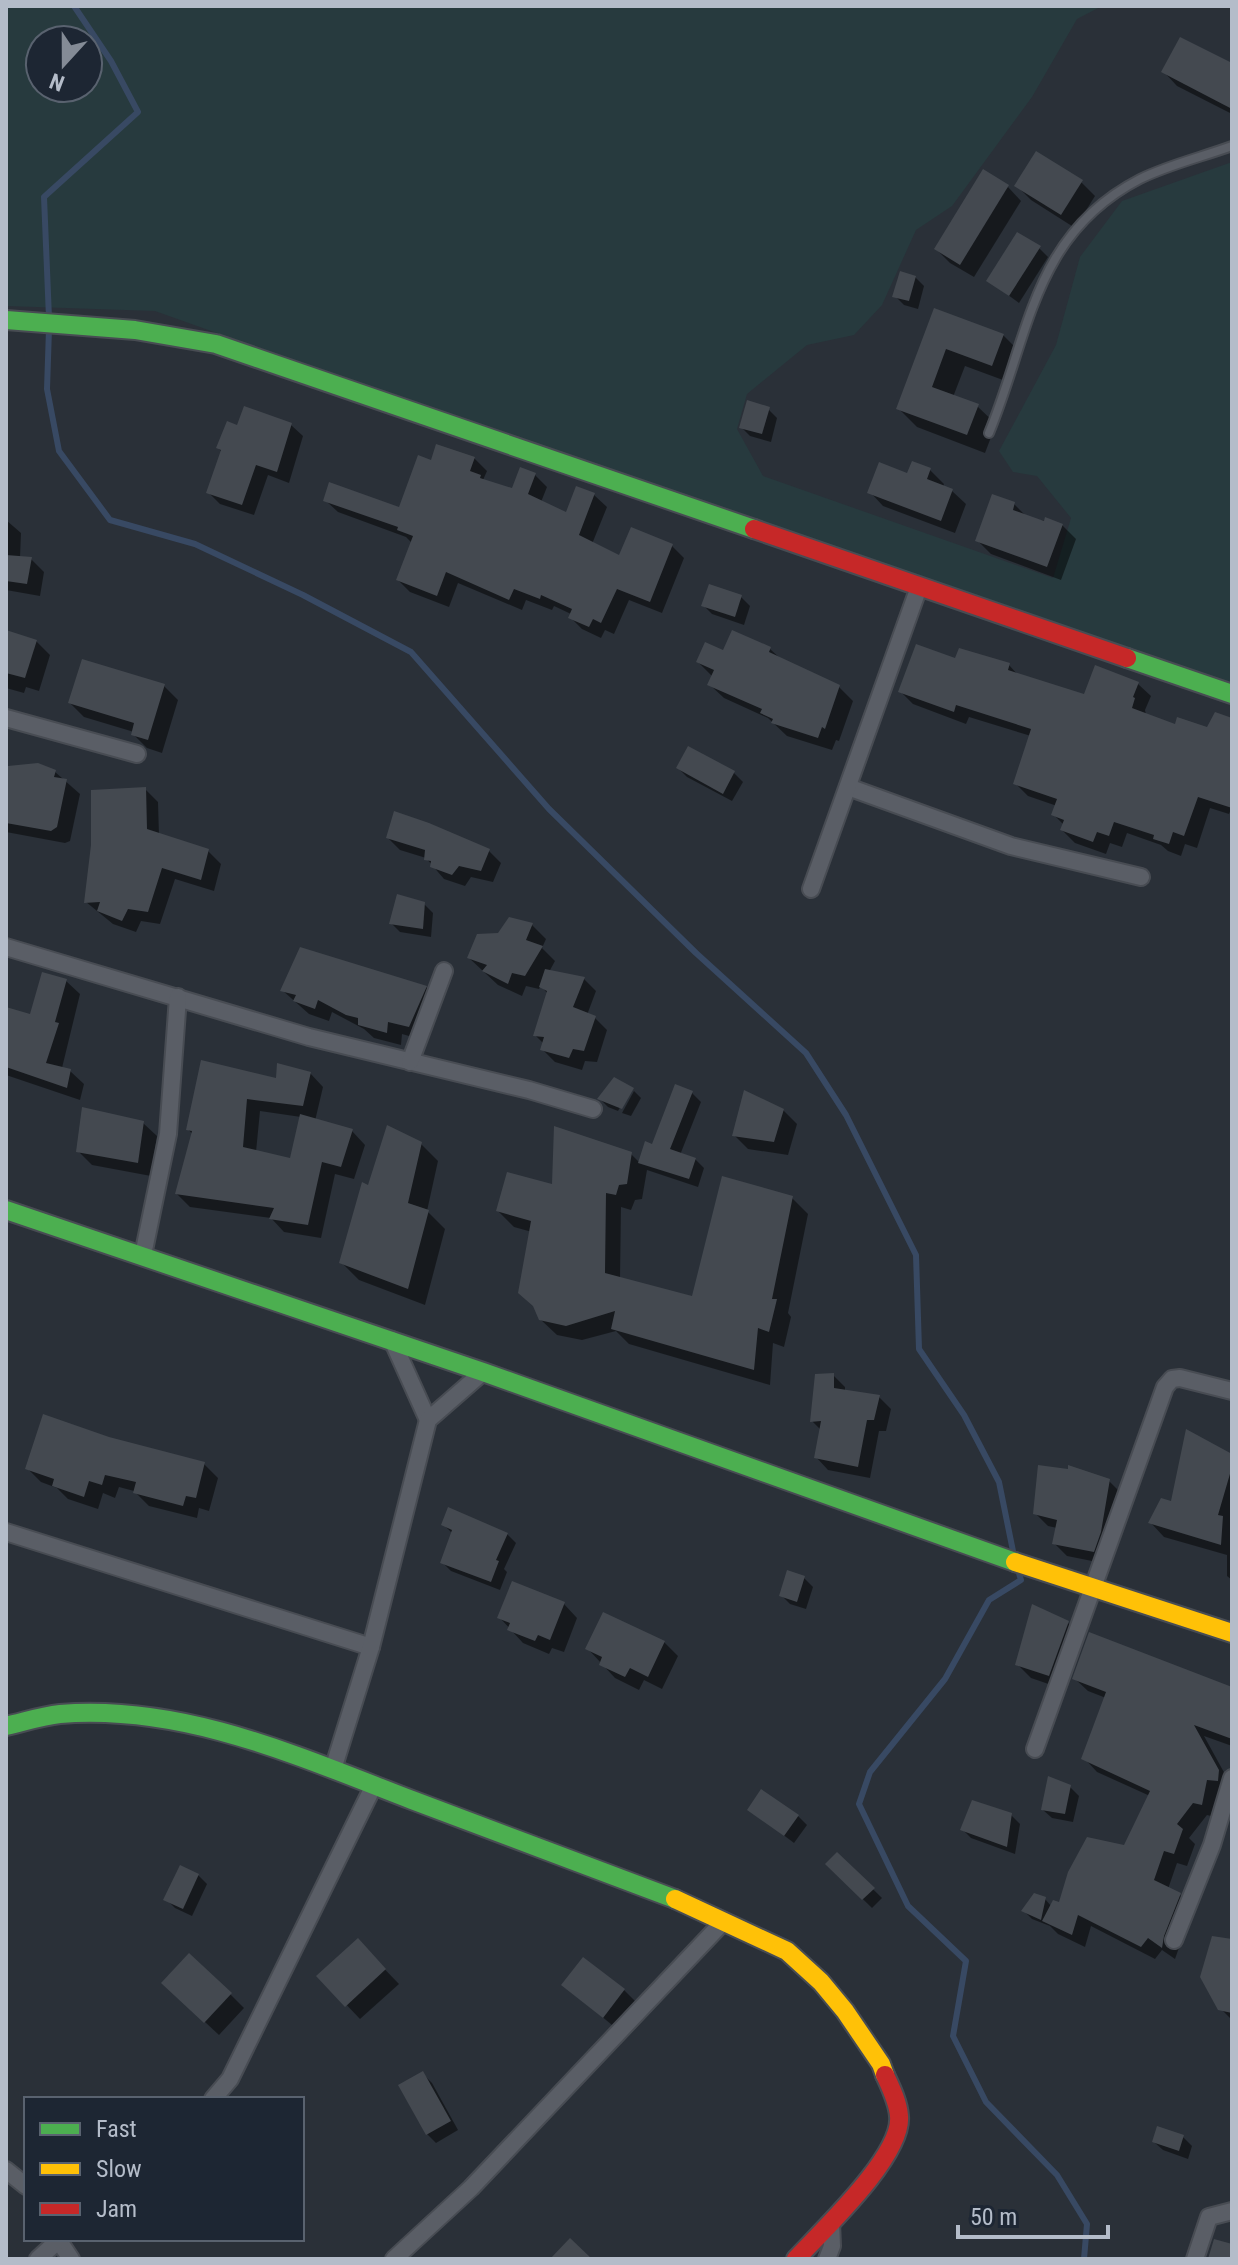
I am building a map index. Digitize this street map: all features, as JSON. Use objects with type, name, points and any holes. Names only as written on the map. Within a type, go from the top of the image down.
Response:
[{"type":"street","points":[[6,320],[135,330],[216,344],[1232,694]]},
{"type":"street","points":[[811,889],[919,587]]},
{"type":"street","points":[[6,718],[137,754]]},
{"type":"street","points":[[848,787],[1011,846],[1141,877]]},
{"type":"street","points":[[6,947],[309,1037],[529,1090],[593,1109]]},
{"type":"street","points":[[410,1062],[444,971]]},
{"type":"street","points":[[143,1255],[168,1134],[178,997]]},
{"type":"street","points":[[6,1210],[392,1340],[997,1556],[1232,1633]]},
{"type":"street","points":[[392,1340],[428,1420]]},
{"type":"street","points":[[334,1766],[371,1647],[428,1420],[483,1372]]},
{"type":"street","points":[[1035,1749],[1165,1387],[1172,1379],[1180,1378],[1232,1391]]},
{"type":"street","points":[[6,1532],[371,1647]]},
{"type":"street","points":[[6,1726],[63,1714],[151,1719],[241,1737],[334,1766],[374,1785],[676,1899],[787,1951],[821,1982],[881,2064],[900,2119],[895,2138],[883,2161],[854,2200],[796,2259]]},
{"type":"street","points":[[1174,1940],[1212,1845],[1232,1778]]},
{"type":"street","points":[[215,2097],[230,2079],[374,1785]]},
{"type":"street","points":[[394,2259],[471,2188],[724,1921]]},
{"type":"street","points":[[6,2170],[24,2184]]},
{"type":"street","points":[[1195,2259],[1209,2217],[1232,2211]]},
{"type":"street","points":[[827,2259],[832,2246],[831,2222]]},
{"type":"street","points":[[38,2259],[59,2241]]},
{"type":"street","points":[[61,2241],[71,2259]]},
{"type":"lane","points":[[989,433],[1002,403],[1040,285],[1078,224],[1104,201],[1141,178],[1232,146]]},
{"type":"green space","points":[[6,6],[1102,6],[1077,19],[1032,97],[952,206],[916,230],[882,305],[854,335],[807,345],[747,394],[737,429],[763,476],[1053,578],[1071,518],[1037,476],[1013,472],[999,451],[1056,345],[1080,257],[1122,201],[1232,162],[1232,687],[638,483],[155,311],[6,306]]},
{"type":"building","points":[[1180,37],[1232,63],[1232,109],[1161,72]]},
{"type":"building","points":[[1036,151],[1083,180],[1061,215],[1014,186]]},
{"type":"building","points":[[983,169],[1009,185],[960,265],[934,249]]},
{"type":"building","points":[[1017,232],[1041,246],[1009,296],[986,281]]},
{"type":"building","points":[[900,271],[916,276],[909,301],[892,297]]},
{"type":"building","points":[[934,308],[1004,334],[992,366],[946,349],[932,387],[979,404],[967,435],[896,409]]},
{"type":"building","points":[[747,400],[770,407],[762,434],[739,428]]},
{"type":"building","points":[[244,406],[292,423],[277,472],[256,465],[242,505],[206,493],[221,450],[216,448],[227,421],[237,425]]},
{"type":"building","points":[[436,444],[475,457],[470,471],[481,475],[480,478],[512,488],[520,467],[536,473],[528,494],[566,512],[576,486],[595,493],[579,535],[619,555],[631,527],[673,544],[650,602],[617,589],[601,623],[593,619],[589,627],[568,618],[572,609],[541,595],[540,599],[514,589],[509,600],[446,572],[437,596],[396,580],[413,536],[397,530],[398,527],[323,501],[329,482],[399,507],[418,455],[431,460]]},
{"type":"building","points":[[912,461],[931,468],[927,479],[953,489],[941,521],[867,493],[879,462],[907,473]]},
{"type":"building","points":[[992,494],[1015,502],[1013,510],[1063,524],[1047,567],[975,541]]},
{"type":"building","points":[[6,555],[32,557],[27,584],[6,581]]},
{"type":"building","points":[[709,584],[742,595],[735,617],[701,606]]},
{"type":"building","points":[[6,630],[37,640],[25,678],[6,673]]},
{"type":"building","points":[[732,630],[771,647],[769,652],[840,685],[825,729],[822,727],[818,738],[771,723],[773,719],[760,713],[762,709],[707,685],[714,670],[696,662],[705,642],[723,650]]},
{"type":"building","points":[[916,644],[955,658],[959,648],[1010,663],[1008,670],[1084,694],[1095,665],[1139,682],[1132,708],[1175,724],[1177,717],[1207,727],[1215,712],[1232,718],[1232,808],[1198,797],[1184,836],[1173,832],[1169,844],[1153,839],[1154,835],[1114,822],[1109,836],[1097,832],[1093,842],[1060,830],[1064,820],[1051,815],[1057,799],[1013,784],[1031,729],[956,705],[954,712],[898,692]]},
{"type":"building","points":[[82,659],[165,684],[148,740],[131,735],[134,723],[68,703]]},
{"type":"building","points":[[688,746],[735,771],[723,794],[676,768]]},
{"type":"building","points":[[38,763],[56,770],[54,777],[67,779],[57,827],[51,831],[6,823],[8,766]]},
{"type":"building","points":[[146,787],[147,829],[209,849],[201,880],[162,868],[148,912],[128,909],[122,921],[97,911],[100,902],[84,903],[91,845],[91,790]]},
{"type":"building","points":[[394,811],[490,849],[481,871],[459,866],[452,875],[430,867],[431,861],[424,860],[425,850],[386,838]]},
{"type":"building","points":[[397,894],[425,902],[423,929],[389,924]]},
{"type":"building","points":[[509,917],[533,923],[526,940],[543,946],[525,976],[512,973],[508,984],[482,971],[487,965],[467,958],[477,934],[498,933]]},
{"type":"building","points":[[300,947],[427,986],[409,1027],[388,1022],[387,1033],[358,1025],[358,1018],[318,1000],[315,1009],[293,1001],[296,995],[280,991]]},
{"type":"building","points":[[545,969],[585,977],[573,1007],[596,1016],[584,1051],[573,1049],[569,1058],[540,1050],[544,1037],[533,1036],[547,991],[539,987]]},
{"type":"building","points":[[42,972],[67,979],[55,1022],[59,1023],[46,1063],[71,1069],[67,1088],[6,1067],[6,1007],[30,1014]]},
{"type":"building","points":[[201,1060],[276,1078],[277,1063],[311,1072],[303,1106],[247,1099],[243,1147],[290,1158],[300,1114],[353,1129],[341,1167],[322,1162],[308,1225],[269,1219],[274,1208],[175,1194],[192,1131],[186,1130]]},
{"type":"building","points":[[614,1077],[634,1088],[622,1109],[597,1099]]},
{"type":"building","points":[[675,1084],[693,1091],[670,1149],[696,1158],[689,1179],[638,1163],[645,1141],[652,1144]]},
{"type":"building","points":[[744,1090],[784,1109],[774,1142],[732,1136]]},
{"type":"building","points":[[82,1107],[144,1121],[138,1163],[76,1152]]},
{"type":"building","points":[[387,1125],[422,1142],[408,1203],[429,1210],[408,1289],[339,1263],[362,1182],[368,1185]]},
{"type":"building","points":[[554,1126],[632,1152],[627,1184],[619,1185],[616,1195],[606,1193],[605,1273],[692,1296],[722,1176],[793,1196],[772,1299],[777,1299],[769,1332],[758,1328],[754,1370],[611,1329],[615,1311],[566,1326],[539,1320],[533,1306],[518,1293],[531,1221],[496,1211],[507,1172],[552,1184]]},
{"type":"building","points":[[834,1373],[834,1388],[880,1395],[874,1420],[867,1420],[858,1467],[814,1458],[821,1421],[810,1422],[815,1374]]},
{"type":"building","points":[[43,1414],[109,1437],[205,1462],[196,1498],[186,1496],[183,1506],[133,1493],[136,1482],[105,1475],[102,1485],[89,1481],[84,1497],[52,1486],[54,1479],[25,1469]]},
{"type":"building","points":[[1186,1429],[1232,1454],[1232,1467],[1218,1515],[1223,1516],[1221,1545],[1148,1523],[1161,1498],[1171,1501]]},
{"type":"building","points":[[1038,1465],[1068,1469],[1068,1465],[1110,1479],[1101,1532],[1094,1552],[1052,1544],[1057,1520],[1033,1514]]},
{"type":"building","points":[[448,1507],[508,1533],[496,1560],[499,1561],[491,1582],[440,1563],[452,1530],[441,1525]]},
{"type":"building","points":[[787,1570],[805,1576],[797,1602],[779,1596]]},
{"type":"building","points":[[512,1581],[565,1602],[550,1640],[538,1635],[535,1641],[507,1630],[510,1623],[497,1618]]},
{"type":"building","points":[[1032,1604],[1069,1621],[1049,1676],[1015,1665]]},
{"type":"building","points":[[603,1612],[665,1641],[648,1677],[630,1668],[625,1677],[599,1665],[602,1657],[585,1649]]},
{"type":"building","points":[[1089,1632],[1232,1687],[1232,1739],[1194,1725],[1219,1770],[1218,1781],[1207,1780],[1202,1805],[1193,1803],[1177,1824],[1183,1829],[1174,1854],[1164,1851],[1154,1880],[1181,1893],[1162,1948],[1148,1938],[1141,1947],[1078,1915],[1072,1935],[1042,1921],[1053,1900],[1059,1902],[1068,1872],[1087,1837],[1124,1845],[1150,1791],[1081,1759],[1106,1692],[1072,1679]]},
{"type":"building","points":[[1048,1776],[1071,1785],[1065,1814],[1041,1810]]},
{"type":"building","points":[[761,1789],[799,1815],[784,1836],[747,1810]]},
{"type":"building","points":[[972,1800],[1012,1813],[1007,1847],[960,1830]]},
{"type":"building","points":[[837,1852],[875,1888],[862,1900],[825,1864]]},
{"type":"building","points":[[180,1865],[199,1874],[183,1909],[163,1900]]},
{"type":"building","points":[[1034,1893],[1046,1897],[1041,1920],[1021,1911]]},
{"type":"building","points":[[1212,1936],[1232,1939],[1232,2013],[1218,2010],[1200,1977]]},
{"type":"building","points":[[358,1938],[386,1969],[345,2007],[316,1976]]},
{"type":"building","points":[[189,1953],[232,1993],[204,2023],[161,1983]]},
{"type":"building","points":[[583,1957],[625,1989],[603,2018],[561,1985]]},
{"type":"building","points":[[423,2071],[451,2121],[426,2135],[398,2085]]},
{"type":"building","points":[[1157,2126],[1184,2135],[1179,2151],[1152,2142]]},
{"type":"building","points":[[570,2238],[592,2259],[550,2259]]},
{"type":"building","points":[[1214,2239],[1232,2244],[1232,2259],[1208,2259]]},
{"type":"waterway","points":[[49,318],[44,197],[138,112],[111,61],[74,6]]},
{"type":"waterway","points":[[49,329],[47,389],[59,451],[110,520],[195,544],[303,595],[411,652],[549,809],[696,953],[806,1053],[846,1115],[916,1255],[919,1349],[964,1415],[999,1482],[1014,1556]]},
{"type":"waterway","points":[[1018,1570],[1021,1580],[989,1600],[945,1679],[870,1772],[859,1804],[908,1906],[966,1961],[953,2036],[986,2102],[1057,2175],[1087,2224],[1084,2259]]},
{"type":"traffic: fast","points":[[6,320],[135,330],[216,344],[754,529]]},
{"type":"traffic: fast","points":[[1127,658],[1232,694]]},
{"type":"traffic: fast","points":[[6,1210],[483,1372],[1015,1562]]},
{"type":"traffic: fast","points":[[6,1726],[60,1714],[106,1713],[196,1725],[284,1751],[675,1899]]},
{"type":"traffic: slow","points":[[1015,1562],[1232,1633]]},
{"type":"traffic: slow","points":[[675,1899],[787,1951],[821,1982],[845,2011],[881,2064],[885,2075]]},
{"type":"traffic: jam","points":[[754,529],[1127,658]]},
{"type":"traffic: jam","points":[[796,2259],[842,2211],[888,2151],[897,2132],[899,2116],[885,2075]]}]
